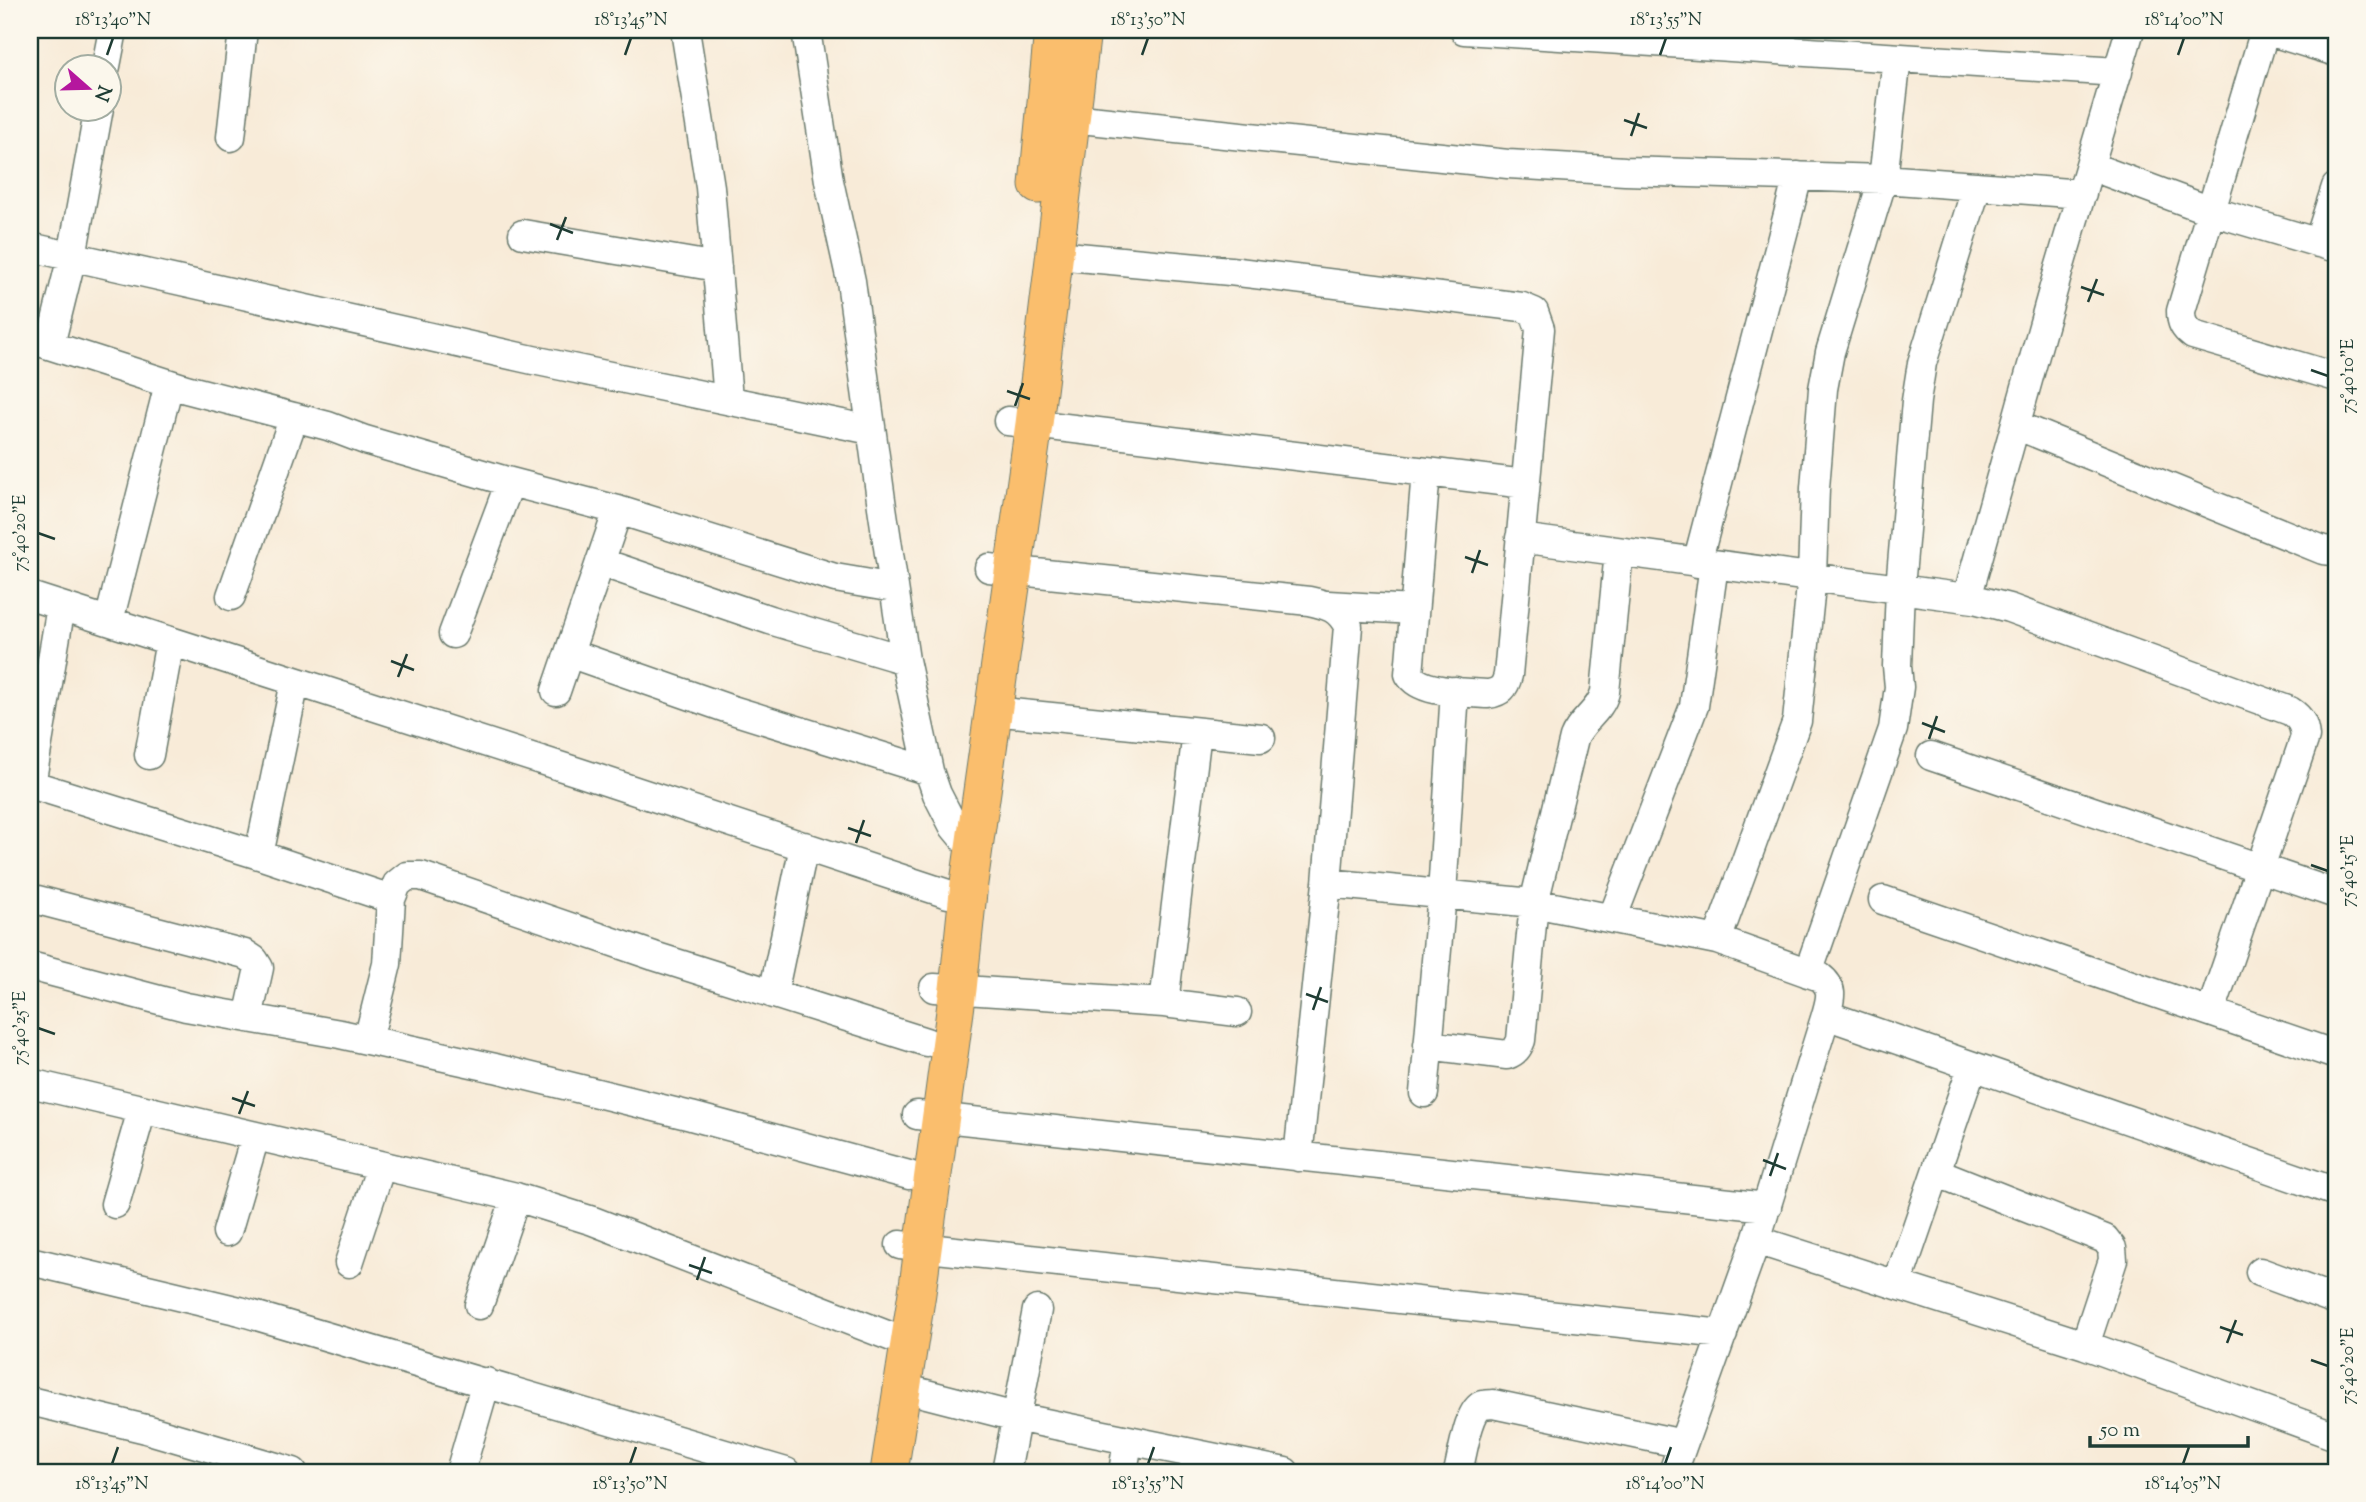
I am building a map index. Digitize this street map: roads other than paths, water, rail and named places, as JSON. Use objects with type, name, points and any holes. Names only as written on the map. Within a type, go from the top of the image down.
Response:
[{"type":"main road","points":[[1021,422],[1056,255],[1058,118],[1053,30]]},
{"type":"main road","points":[[865,1472],[881,1390],[899,1340],[1021,422],[1058,118],[1082,30]]},
{"type":"main road","points":[[912,1246],[909,1175],[929,1116],[926,1042],[946,988],[948,894],[964,839],[993,711],[1000,569]]},
{"type":"main road","points":[[889,1472],[903,1388],[899,1340]]},
{"type":"street","points":[[109,52],[113,30]]},
{"type":"street","points":[[231,137],[243,30]]},
{"type":"street","points":[[685,30],[710,187],[728,399]]},
{"type":"street","points":[[806,30],[829,181],[851,281],[905,660],[929,771],[937,794],[964,839]]},
{"type":"street","points":[[1464,30],[2118,72]]},
{"type":"street","points":[[1967,598],[2130,30]]},
{"type":"street","points":[[2336,52],[2265,30],[2181,311],[2181,321],[2185,329],[2193,335],[2336,377]]},
{"type":"street","points":[[1717,940],[1797,721],[1812,576],[1815,488],[1823,388],[1830,352],[1883,179],[1897,58]]},
{"type":"street","points":[[1058,118],[1508,164],[1625,171],[1883,179],[2082,194]]},
{"type":"street","points":[[96,122],[72,256],[40,342],[169,384],[294,417],[510,482],[618,510],[835,578],[894,588]]},
{"type":"street","points":[[2090,166],[2211,211],[2327,245],[2336,187]]},
{"type":"street","points":[[1612,919],[1694,706],[1706,564],[1798,176]]},
{"type":"street","points":[[1808,973],[1893,729],[1899,687],[1897,666],[1900,588],[1922,363],[1977,186]]},
{"type":"street","points":[[523,234],[717,267]]},
{"type":"street","points":[[30,247],[533,360],[872,430]]},
{"type":"street","points":[[1056,255],[1230,271],[1522,307],[1534,312],[1540,329],[1505,685],[1498,692],[1488,694],[1424,687],[1413,682],[1409,674],[1426,472]]},
{"type":"street","points":[[109,621],[169,384]]},
{"type":"street","points":[[231,596],[294,417]]},
{"type":"street","points":[[1021,422],[1525,484]]},
{"type":"street","points":[[2016,425],[2323,550],[2336,549]]},
{"type":"street","points":[[453,634],[510,482]]},
{"type":"street","points":[[556,691],[618,510]]},
{"type":"street","points":[[1520,538],[1967,598],[2010,608],[2290,711],[2304,726],[2305,737],[2211,1010]]},
{"type":"street","points":[[1428,1045],[1507,1055],[1519,1047],[1534,903],[1574,738],[1582,722],[1602,702],[1605,692],[1619,552]]},
{"type":"street","points":[[600,562],[770,620],[905,660]]},
{"type":"street","points":[[1000,569],[1328,605],[1413,610]]},
{"type":"street","points":[[30,596],[948,894]]},
{"type":"street","points":[[1298,1157],[1327,883],[1348,626],[1341,613],[1328,605]]},
{"type":"street","points":[[61,606],[30,785],[259,855],[391,899]]},
{"type":"street","points":[[149,755],[170,641]]},
{"type":"street","points":[[569,653],[726,708],[929,771]]},
{"type":"street","points":[[259,855],[295,682]]},
{"type":"street","points":[[1424,1093],[1442,894],[1455,691]]},
{"type":"street","points":[[993,711],[1261,738]]},
{"type":"street","points":[[1164,1003],[1197,732]]},
{"type":"street","points":[[1931,756],[2336,894]]},
{"type":"street","points":[[773,994],[804,846]]},
{"type":"street","points":[[368,1040],[387,964],[391,899],[397,884],[408,876],[421,876],[654,956],[926,1042]]},
{"type":"street","points":[[1327,883],[1534,903],[1717,940],[1808,973],[1828,983],[1831,993],[1826,1015],[1767,1207],[1673,1472]]},
{"type":"street","points":[[30,898],[246,954],[259,968],[248,1018]]},
{"type":"street","points":[[1883,900],[2211,1010],[2336,1055]]},
{"type":"street","points":[[30,966],[186,1007],[368,1040],[495,1068],[691,1116],[909,1175]]},
{"type":"street","points":[[946,988],[1164,1003],[1237,1012]]},
{"type":"street","points":[[1826,1015],[2336,1192]]},
{"type":"street","points":[[1897,1285],[1972,1067]]},
{"type":"street","points":[[30,1083],[516,1198],[593,1221],[899,1340]]},
{"type":"street","points":[[115,1204],[142,1110]]},
{"type":"street","points":[[929,1116],[1767,1207]]},
{"type":"street","points":[[227,1232],[255,1137]]},
{"type":"street","points":[[349,1263],[381,1166]]},
{"type":"street","points":[[1936,1172],[2105,1239],[2112,1248],[2113,1260],[2085,1345]]},
{"type":"street","points":[[479,1305],[516,1198]]},
{"type":"street","points":[[1756,1240],[2085,1345],[2336,1436]]},
{"type":"street","points":[[912,1246],[1723,1334]]},
{"type":"street","points":[[30,1261],[240,1311],[786,1472]]},
{"type":"street","points":[[2260,1272],[2336,1300]]},
{"type":"street","points":[[1006,1472],[1037,1310]]},
{"type":"street","points":[[460,1472],[486,1382]]},
{"type":"street","points":[[903,1388],[1233,1467],[1285,1472]]},
{"type":"street","points":[[30,1401],[146,1429],[293,1472]]},
{"type":"street","points":[[1458,1472],[1470,1421],[1482,1405],[1493,1404],[1683,1444]]},
{"type":"street","points":[[1123,1472],[1128,1441]]}]
